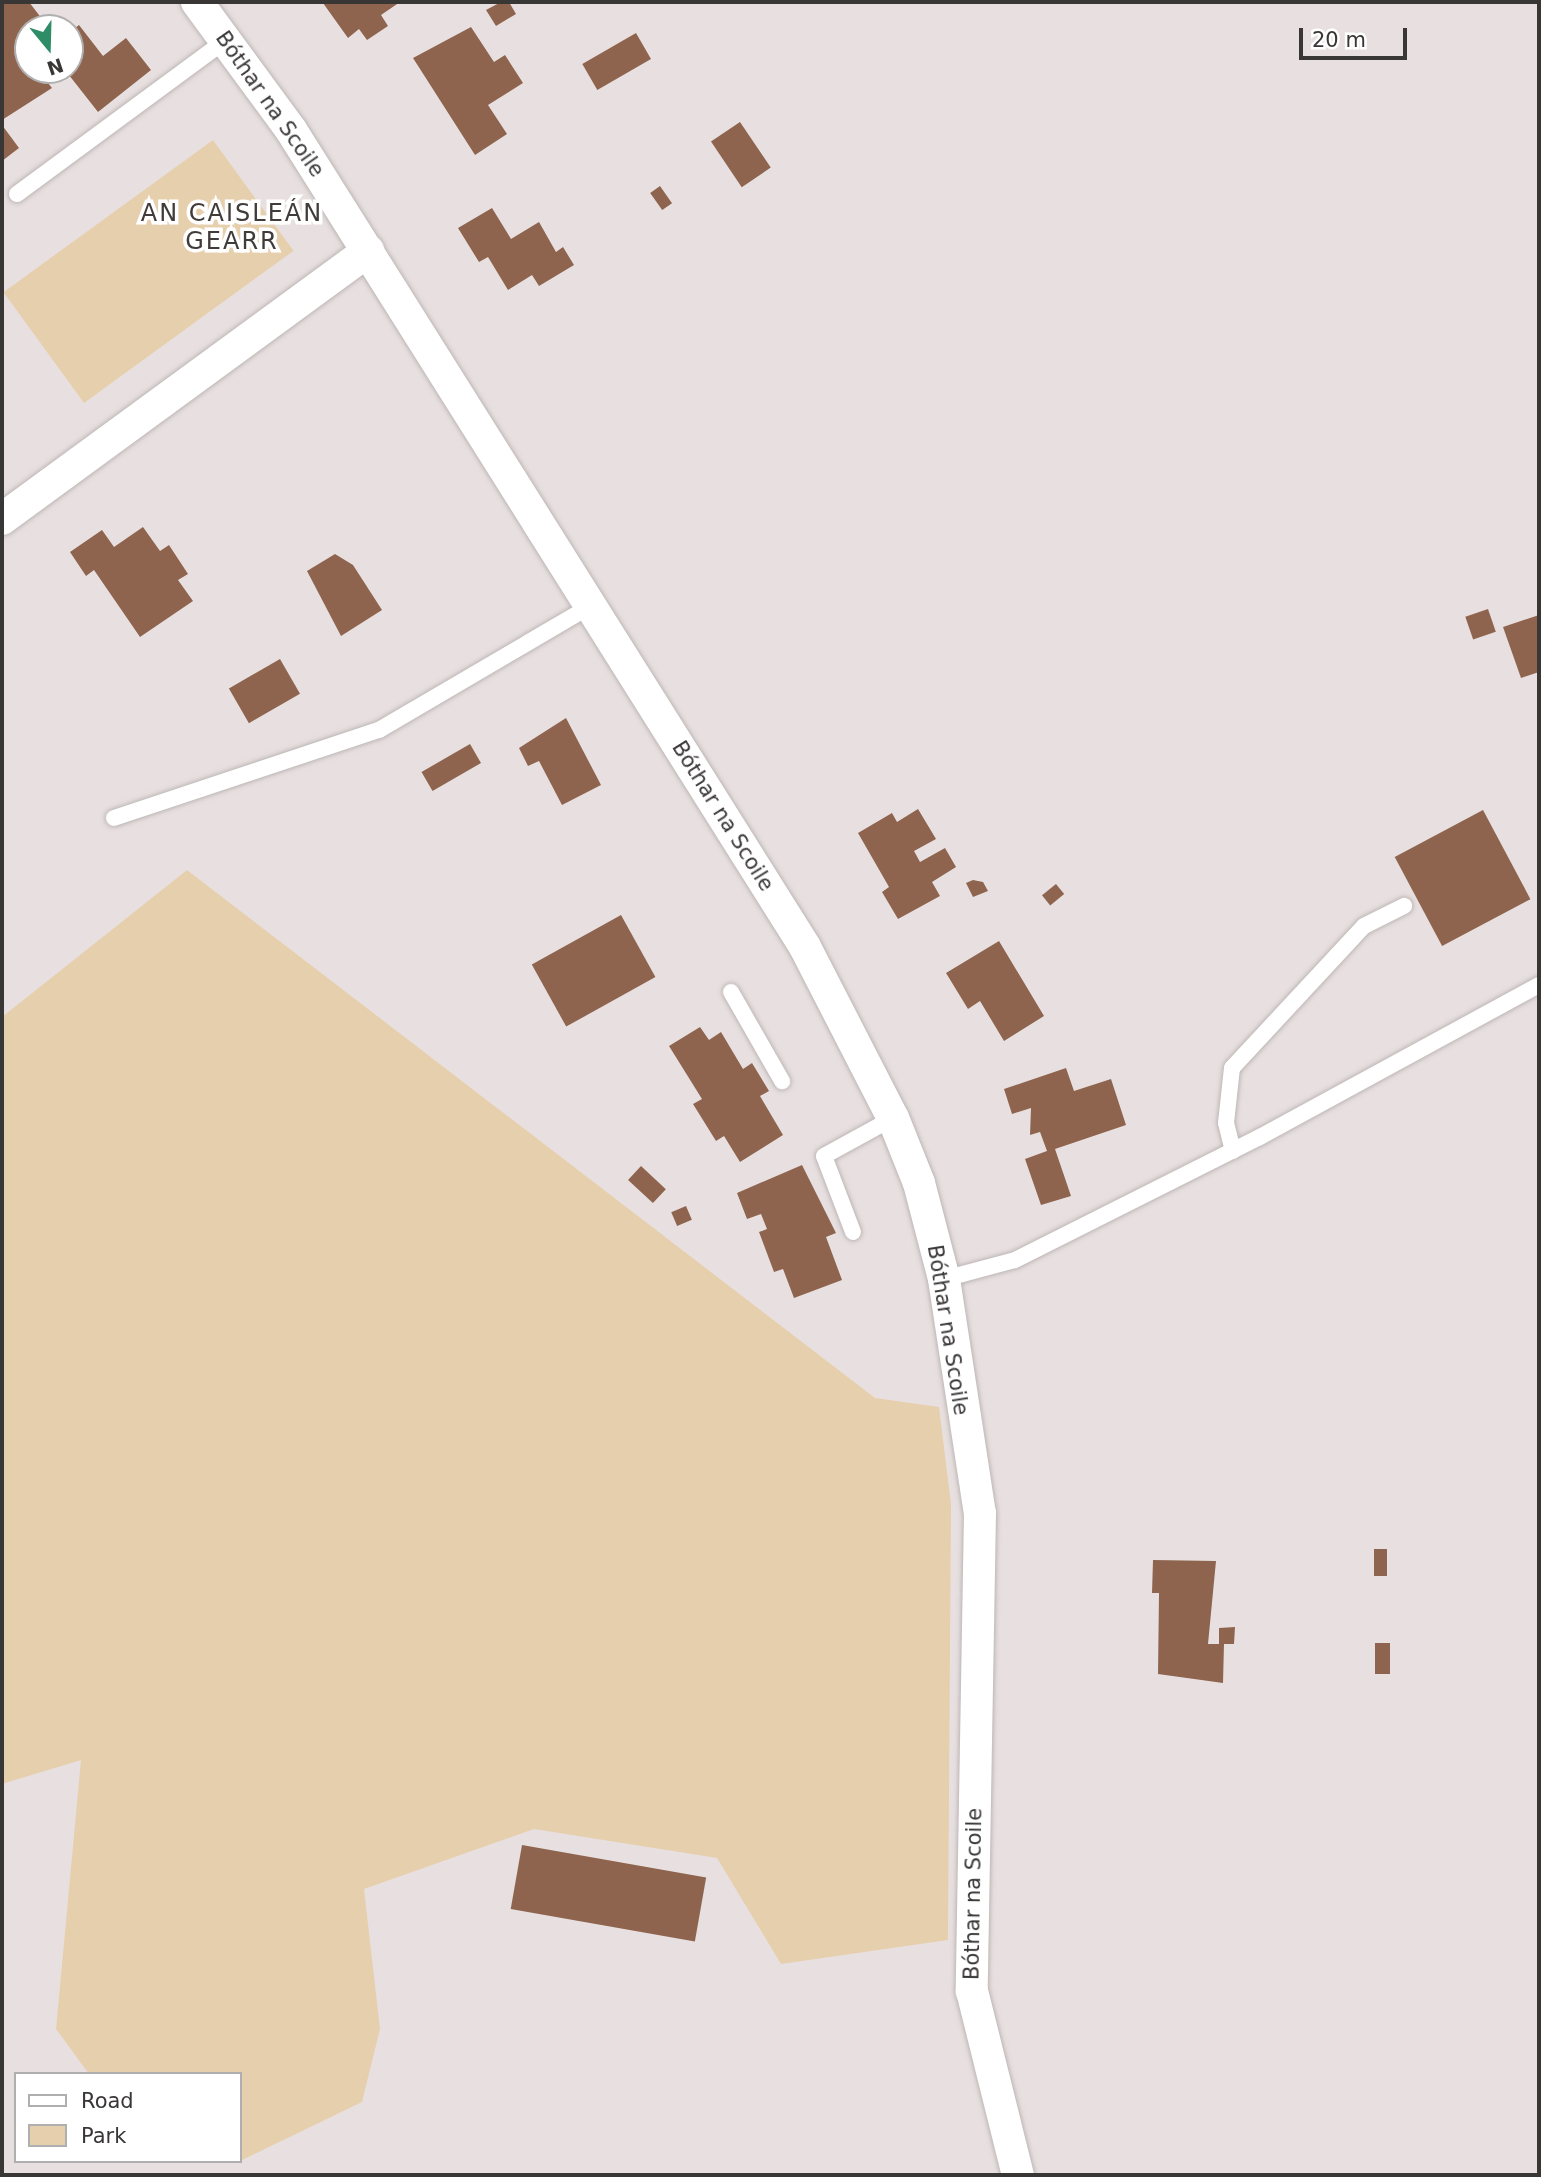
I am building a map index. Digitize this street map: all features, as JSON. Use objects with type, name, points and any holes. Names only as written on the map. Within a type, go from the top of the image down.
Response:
[{"type":"street","name":"Bóthar na Scoile","points":[[197,2],[226,40],[368,251],[589,607],[812,958],[893,1118],[919,1183],[944,1279],[980,1513],[972,1991],[1018,2175]]},
{"type":"street","points":[[2,519],[368,251]]},
{"type":"lane","points":[[17,194],[226,40]]},
{"type":"lane","points":[[114,818],[379,730],[589,607]]},
{"type":"lane","points":[[1233,1152],[1226,1123],[1232,1068],[1364,926],[1404,905]]},
{"type":"lane","points":[[944,1279],[1015,1260],[1233,1152],[1539,985]]},
{"type":"lane","points":[[731,992],[782,1081]]},
{"type":"lane","points":[[853,1232],[824,1156],[893,1118]]},
{"type":"green space","points":[[213,140],[294,251],[84,403],[3,292]]},
{"type":"green space","points":[[187,870],[875,1398],[939,1407],[951,1504],[948,1940],[781,1964],[717,1858],[534,1829],[364,1889],[380,2029],[362,2102],[242,2160],[242,2072],[88,2072],[56,2029],[81,1760],[2,1784],[2,1017]]},
{"type":"building","points":[[2,2],[29,2],[38,14],[14,14],[14,84],[49,84],[52,88],[2,120]]},
{"type":"building","points":[[400,2],[381,15],[388,26],[367,40],[359,29],[348,38],[323,3]]},
{"type":"building","points":[[501,2],[509,2],[516,14],[496,26],[486,10]]},
{"type":"building","points":[[471,27],[494,62],[505,55],[523,83],[488,105],[507,134],[475,155],[413,58]]},
{"type":"building","points":[[84,31],[103,56],[126,38],[151,70],[98,112],[76,84],[84,84]]},
{"type":"building","points":[[636,33],[651,59],[597,90],[582,64]]},
{"type":"building","points":[[740,122],[771,168],[742,187],[711,142]]},
{"type":"building","points":[[2,125],[19,148],[2,161]]},
{"type":"building","points":[[660,186],[672,203],[662,210],[650,193]]},
{"type":"building","points":[[492,208],[511,239],[539,222],[556,252],[563,247],[574,265],[539,286],[532,275],[508,290],[488,257],[479,262],[458,228]]},
{"type":"building","points":[[143,527],[160,551],[169,545],[188,574],[178,580],[193,601],[140,637],[94,570],[86,576],[70,552],[102,530],[114,547]]},
{"type":"building","points":[[335,554],[353,565],[382,610],[341,636],[307,571]]},
{"type":"building","points":[[1488,609],[1496,632],[1473,640],[1465,617]]},
{"type":"building","points":[[1539,615],[1539,672],[1521,678],[1503,627]]},
{"type":"building","points":[[280,659],[300,694],[249,723],[229,688]]},
{"type":"building","points":[[566,718],[601,785],[562,805],[539,761],[528,766],[519,748]]},
{"type":"building","points":[[470,744],[481,763],[433,791],[422,772]]},
{"type":"building","points":[[918,809],[936,839],[914,851],[920,862],[945,848],[956,867],[932,882],[940,896],[898,919],[882,892],[889,887],[858,833],[892,813],[897,822]]},
{"type":"building","points":[[1483,810],[1530,899],[1442,946],[1395,857]]},
{"type":"building","points":[[973,880],[983,882],[988,891],[973,897],[966,883]]},
{"type":"building","points":[[1056,884],[1064,894],[1050,905],[1042,895]]},
{"type":"building","points":[[621,915],[655,977],[566,1027],[532,964]]},
{"type":"building","points":[[999,941],[1044,1016],[1004,1041],[980,1001],[968,1009],[946,973]]},
{"type":"building","points":[[700,1027],[709,1040],[721,1032],[743,1069],[752,1063],[769,1091],[760,1096],[783,1135],[740,1162],[724,1136],[716,1141],[693,1104],[702,1099],[669,1046]]},
{"type":"building","points":[[1066,1068],[1074,1091],[1111,1079],[1126,1125],[1055,1149],[1071,1196],[1041,1205],[1025,1159],[1047,1151],[1040,1132],[1030,1135],[1031,1108],[1012,1114],[1004,1089]]},
{"type":"building","points":[[802,1165],[836,1233],[826,1237],[842,1280],[794,1298],[783,1269],[774,1272],[759,1232],[767,1229],[761,1214],[747,1219],[737,1193]]},
{"type":"building","points":[[641,1166],[666,1189],[653,1203],[628,1180]]},
{"type":"building","points":[[686,1206],[692,1220],[677,1226],[671,1212]]},
{"type":"building","points":[[1374,1549],[1387,1549],[1387,1576],[1374,1576]]},
{"type":"building","points":[[1153,1560],[1216,1561],[1208,1644],[1219,1644],[1219,1628],[1235,1627],[1234,1644],[1224,1644],[1223,1683],[1158,1674],[1159,1593],[1152,1593]]},
{"type":"building","points":[[1375,1643],[1390,1643],[1390,1674],[1375,1674]]},
{"type":"building","points":[[522,1845],[706,1877],[695,1941],[511,1909]]},
{"type":"district","name":"AN CAISLEÁN GEARR","points":[[232,228]]}]
